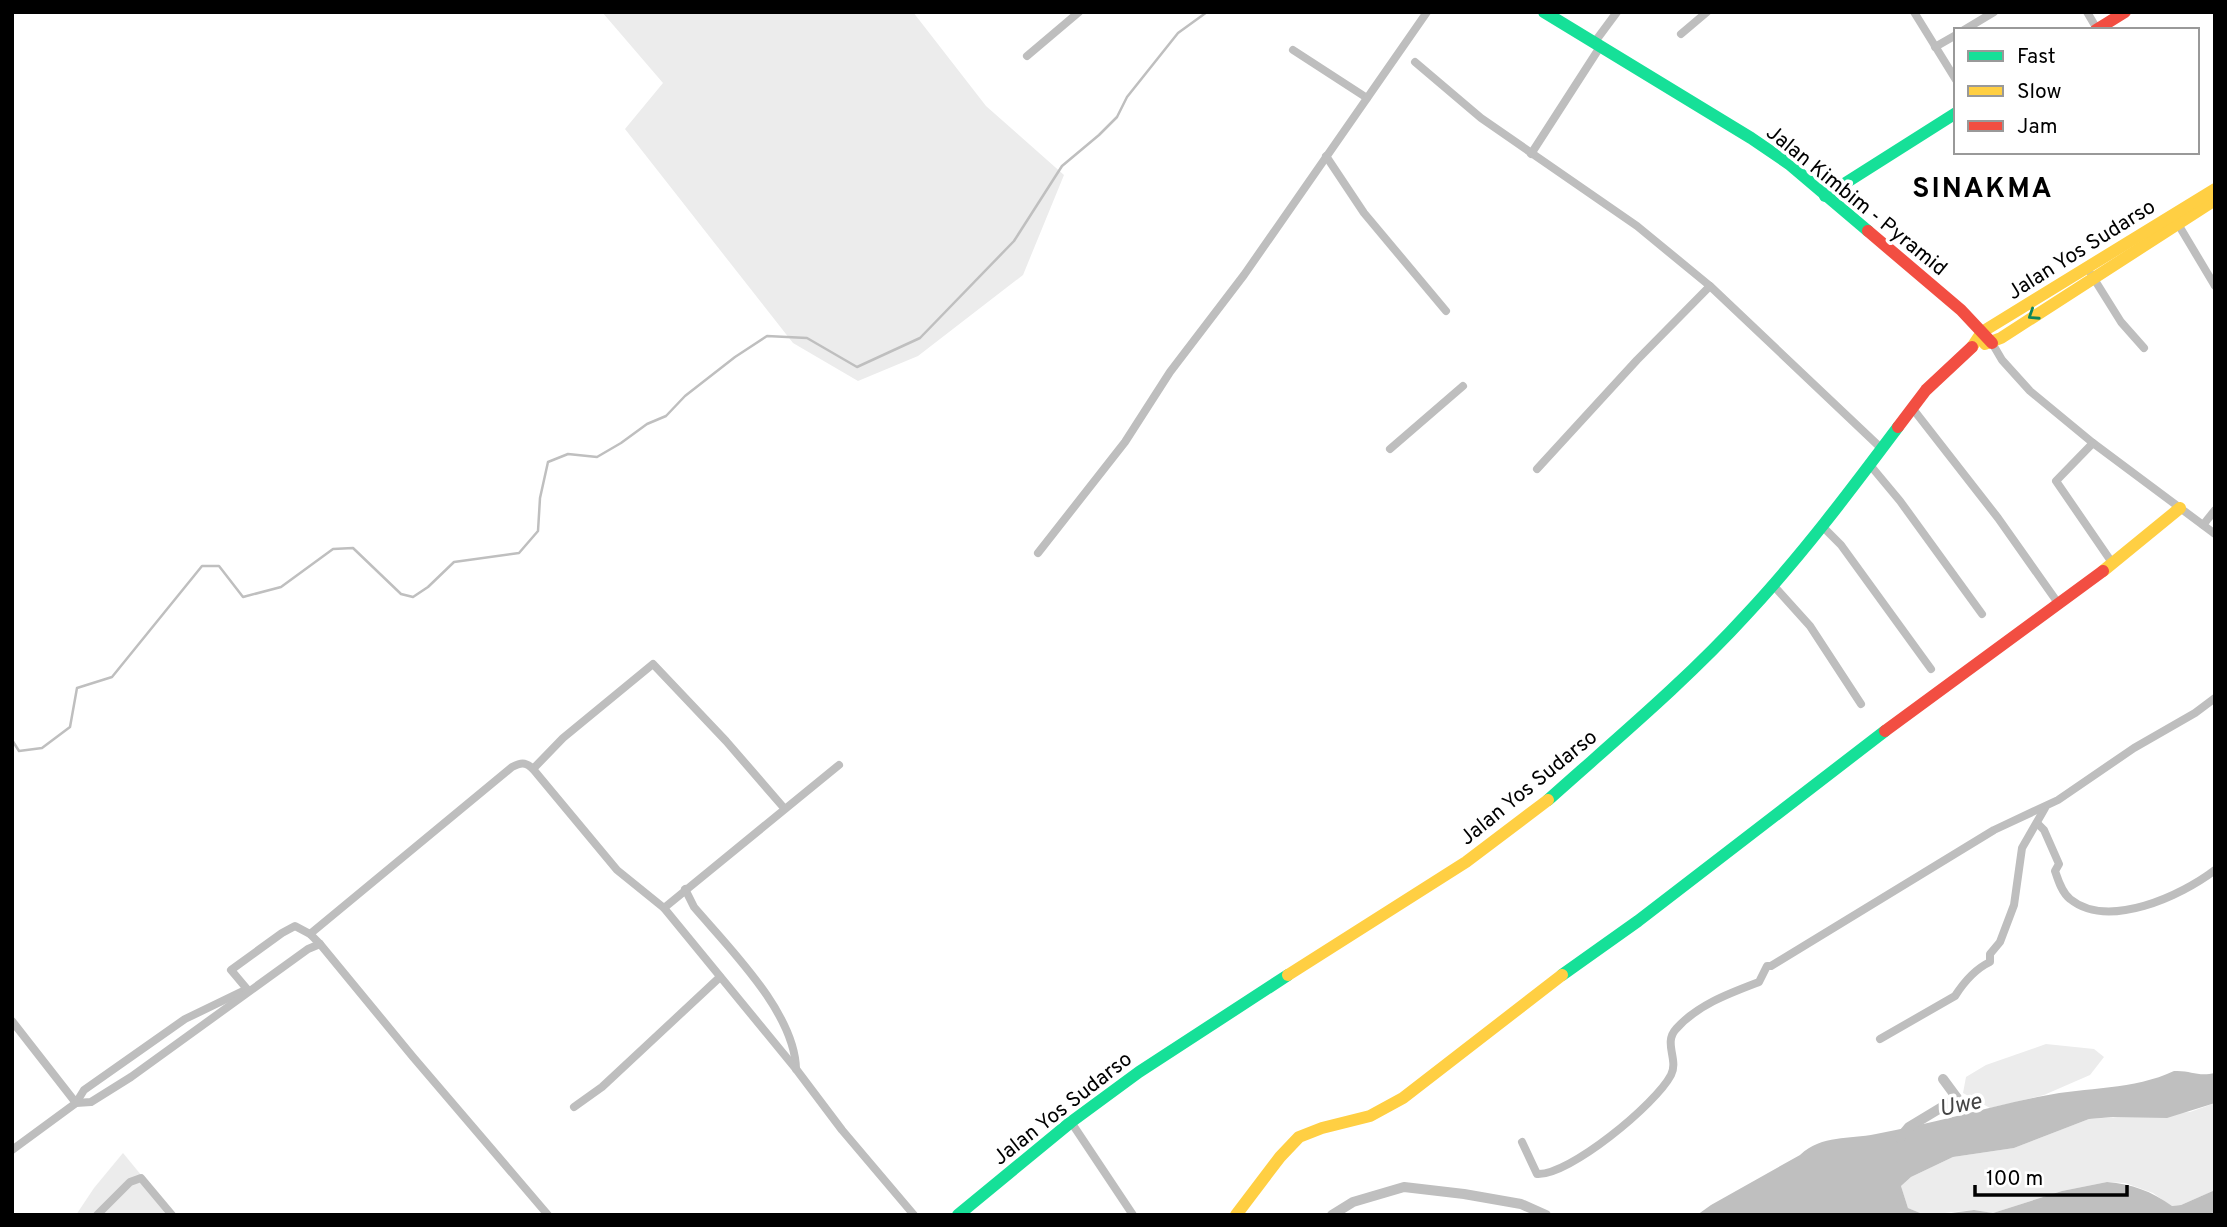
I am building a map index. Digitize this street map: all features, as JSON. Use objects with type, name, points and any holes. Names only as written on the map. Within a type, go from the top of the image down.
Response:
[{"type":"main road","name":"Jalan Kimbim - Pyramid","points":[[1544,12],[1789,164],[1961,310],[1992,343]]},
{"type":"main road","points":[[2099,28],[2125,12]]},
{"type":"main road","points":[[1825,196],[1954,114]]},
{"type":"main road","name":"Jalan Yos Sudarso","points":[[1972,347],[1992,343],[2215,189]]},
{"type":"main road","name":"Jalan Yos Sudarso","points":[[958,1215],[1071,1122],[1201,1030],[1378,919],[1505,835],[1666,694],[1746,615],[1823,527],[1934,380],[1972,347],[1982,332],[2178,224],[2215,200]]},
{"type":"main road","points":[[1237,1215],[1280,1157],[1299,1138],[1322,1128],[1370,1116],[1403,1098],[1546,986],[1638,921],[1759,826],[2113,564],[2180,509]]},
{"type":"street","points":[[1027,57],[1079,12]]},
{"type":"street","points":[[1038,553],[1125,442],[1170,372],[1244,275],[1427,12]]},
{"type":"street","points":[[1531,154],[1617,12]]},
{"type":"street","points":[[1681,34],[1707,12]]},
{"type":"street","points":[[1914,12],[1954,77]]},
{"type":"street","points":[[1967,28],[1994,12]]},
{"type":"street","points":[[2087,12],[2096,28]]},
{"type":"street","points":[[1936,47],[1954,36]]},
{"type":"street","points":[[1293,50],[1367,98]]},
{"type":"street","points":[[1415,62],[1481,118],[1637,226],[1710,286],[1882,449]]},
{"type":"street","points":[[1326,156],[1364,213],[1446,311]]},
{"type":"street","points":[[2178,224],[2215,286]]},
{"type":"street","points":[[2091,273],[2121,322],[2144,348]]},
{"type":"street","points":[[1537,469],[1637,360],[1710,286]]},
{"type":"street","points":[[1992,343],[2002,360],[2030,391],[2093,443],[2215,534]]},
{"type":"street","points":[[1390,449],[1463,386]]},
{"type":"street","points":[[1913,410],[1998,518],[2058,603]]},
{"type":"street","points":[[2093,443],[2056,481],[2113,564]]},
{"type":"street","points":[[1870,464],[1900,500],[1982,614]]},
{"type":"street","points":[[2203,525],[2215,510]]},
{"type":"street","points":[[1823,527],[1841,545],[1931,669]]},
{"type":"street","points":[[1773,586],[1810,626],[1861,704]]},
{"type":"street","points":[[533,769],[572,730],[653,664],[726,741],[783,808]]},
{"type":"street","points":[[1522,1142],[1537,1174],[1546,1175],[1593,1149],[1638,1114],[1666,1082],[1673,1070],[1670,1046],[1673,1032],[1686,1019],[1722,996],[1759,982],[1767,966],[1994,830],[2045,808],[2215,698]]},
{"type":"street","points":[[310,934],[521,762],[533,769],[617,870],[664,908],[796,1069],[842,1130],[914,1215]]},
{"type":"street","points":[[664,908],[783,808],[839,765]]},
{"type":"street","points":[[1880,1039],[1955,996],[1962,984],[1981,966],[1990,962],[1990,954],[2000,942],[2014,905],[2022,848],[2045,808]]},
{"type":"street","points":[[2037,823],[2044,830],[2059,864],[2055,871],[2068,898],[2086,910],[2123,911],[2137,908],[2197,884],[2215,870]]},
{"type":"street","points":[[685,889],[694,907],[778,1011],[791,1042],[796,1069]]},
{"type":"street","points":[[12,1150],[76,1102],[84,1090],[185,1020],[247,989],[231,970],[295,926],[310,934],[320,944],[548,1215]]},
{"type":"street","points":[[76,1102],[92,1102],[97,1099],[308,949],[320,944]]},
{"type":"street","points":[[574,1107],[602,1087],[720,977]]},
{"type":"street","points":[[12,1021],[76,1102]]},
{"type":"street","points":[[1071,1122],[1133,1215]]},
{"type":"street","points":[[97,1215],[130,1182],[141,1178],[172,1215]]},
{"type":"shaded area","points":[[602,12],[913,12],[986,106],[1064,175],[1023,275],[918,356],[858,381],[793,343],[625,129],[663,83]]},
{"type":"shaded area","points":[[2046,1044],[2094,1049],[2104,1057],[2090,1075],[2044,1095],[1990,1108],[1963,1093],[1966,1077],[1986,1065]]},
{"type":"shaded area","points":[[2174,1071],[2215,1073],[2215,1103],[2167,1118],[2089,1119],[2014,1148],[1953,1157],[1911,1177],[1901,1186],[1908,1208],[1925,1215],[1697,1215],[1809,1148],[1827,1141],[1897,1130],[2059,1093],[2143,1082]]},
{"type":"shaded area","points":[[2215,1103],[2215,1190],[2181,1205],[2171,1206],[2153,1193],[2125,1183],[2107,1182],[2062,1191],[1993,1213],[1974,1210],[1925,1215],[1908,1208],[1901,1186],[1911,1177],[1953,1157],[2014,1148],[2089,1119],[2190,1112]]},
{"type":"shaded area","points":[[123,1153],[174,1215],[76,1215]]},
{"type":"shaded area","points":[[2107,1182],[2141,1189],[2172,1206],[2181,1205],[2215,1190],[2215,1215],[1936,1215],[1974,1210],[1993,1213],[2062,1191]]},
{"type":"waterway","points":[[12,740],[19,751],[42,748],[70,727],[77,688],[112,677],[202,566],[219,566],[243,597],[281,587],[333,549],[353,548],[401,594],[413,597],[428,587],[454,562],[519,553],[538,531],[540,498],[548,462],[568,454],[597,457],[647,424],[666,416],[685,396],[767,336],[807,338],[857,367],[920,338],[1014,241],[1062,166],[1117,117],[1127,97],[1178,33],[1207,12]]},
{"type":"waterway","name":"Uwe","points":[[1900,1138],[1909,1127],[1957,1098],[1943,1079]]},
{"type":"waterway","points":[[1332,1215],[1353,1202],[1404,1187],[1521,1204],[1546,1215]]},
{"type":"traffic: fast","points":[[1544,12],[1751,138],[1789,164],[1868,231]]},
{"type":"traffic: fast","points":[[1825,196],[1954,114]]},
{"type":"traffic: fast","points":[[1548,800],[1724,639],[1806,546],[1898,427]]},
{"type":"traffic: fast","points":[[1562,975],[1638,921],[1885,731]]},
{"type":"traffic: fast","points":[[958,1215],[1071,1122],[1139,1072],[1288,975]]},
{"type":"traffic: slow","points":[[1972,347],[1982,332],[2215,189]]},
{"type":"traffic: slow","points":[[1985,344],[2001,338],[2215,200]]},
{"type":"traffic: slow","points":[[2103,571],[2180,508]]},
{"type":"traffic: slow","points":[[1288,975],[1466,862],[1548,800]]},
{"type":"traffic: slow","points":[[1236,1215],[1280,1157],[1299,1137],[1322,1128],[1370,1116],[1403,1098],[1562,975]]},
{"type":"traffic: jam","points":[[2099,28],[2125,12]]},
{"type":"traffic: jam","points":[[1868,231],[1961,310],[1992,343]]},
{"type":"traffic: jam","points":[[1898,427],[1926,390],[1972,347]]},
{"type":"traffic: jam","points":[[1885,731],[2103,571]]},
{"type":"district","name":"SINAKMA","points":[[1983,187]]}]
